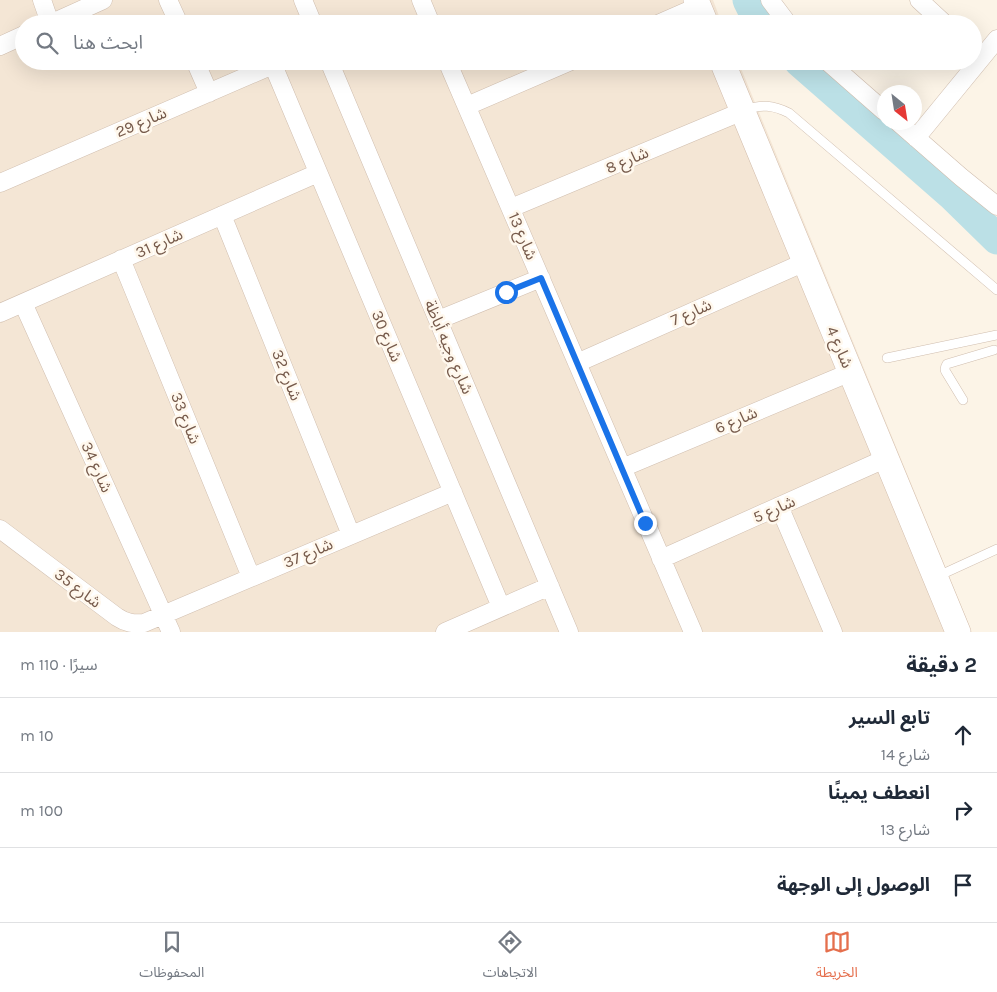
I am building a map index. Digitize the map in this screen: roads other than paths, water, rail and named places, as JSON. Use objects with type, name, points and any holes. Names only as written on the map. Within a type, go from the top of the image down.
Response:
[{"type":"street","points":[[42,0],[47,15]]},
{"type":"street","points":[[70,15],[104,0]]},
{"type":"street","points":[[168,0],[175,15]]},
{"type":"street","points":[[303,0],[309,15]]},
{"type":"street","points":[[770,0],[781,15]]},
{"type":"street","points":[[920,0],[936,15]]},
{"type":"street","points":[[427,2],[429,15]]},
{"type":"street","points":[[685,15],[700,10]]},
{"type":"street","points":[[0,46],[15,39]]},
{"type":"street","points":[[982,50],[997,39]]},
{"type":"street","points":[[199,70],[209,93]]},
{"type":"street","name":"شارع 29","points":[[0,183],[261,70]]},
{"type":"street","name":"شارع 30","points":[[280,70],[318,173],[501,607]]},
{"type":"street","name":"شارع وجيه أباظة","points":[[333,70],[569,632]]},
{"type":"street","name":"شارع 13","points":[[452,70],[693,632]]},
{"type":"street","points":[[467,106],[550,70]]},
{"type":"street","name":"شارع 4","points":[[726,70],[958,632]]},
{"type":"street","points":[[837,70],[877,105]]},
{"type":"street","points":[[916,138],[965,70]]},
{"type":"street","name":"شارع 8","points":[[510,208],[742,111]]},
{"type":"street","points":[[907,130],[997,206]]},
{"type":"street","name":"شارع 31","points":[[0,313],[318,173]]},
{"type":"street","name":"شارع 32","points":[[222,215],[351,535]]},
{"type":"street","name":"شارع 33","points":[[122,259],[251,577]]},
{"type":"street","name":"شارع 7","points":[[577,363],[805,262]]},
{"type":"street","points":[[438,320],[541,278]]},
{"type":"street","name":"شارع 34","points":[[23,303],[171,632]]},
{"type":"street","name":"شارع 6","points":[[622,468],[851,372]]},
{"type":"street","name":"شارع 5","points":[[661,560],[886,458]]},
{"type":"street","name":"شارع 37","points":[[163,614],[453,492]]},
{"type":"street","points":[[779,506],[833,632]]},
{"type":"street","name":"شارع 35","points":[[0,529],[125,622],[134,624],[144,623],[163,614]]},
{"type":"street","points":[[445,632],[550,586]]},
{"type":"lane","points":[[742,111],[766,106],[778,108],[789,113],[997,290]]},
{"type":"lane","points":[[887,358],[997,336]]},
{"type":"lane","points":[[951,345],[954,362]]},
{"type":"lane","points":[[963,400],[944,369],[948,364],[994,350]]},
{"type":"lane","points":[[936,577],[997,549]]},
{"type":"waterway","points":[[748,0],[756,15]]},
{"type":"waterway","points":[[809,70],[951,194],[997,239]]}]
